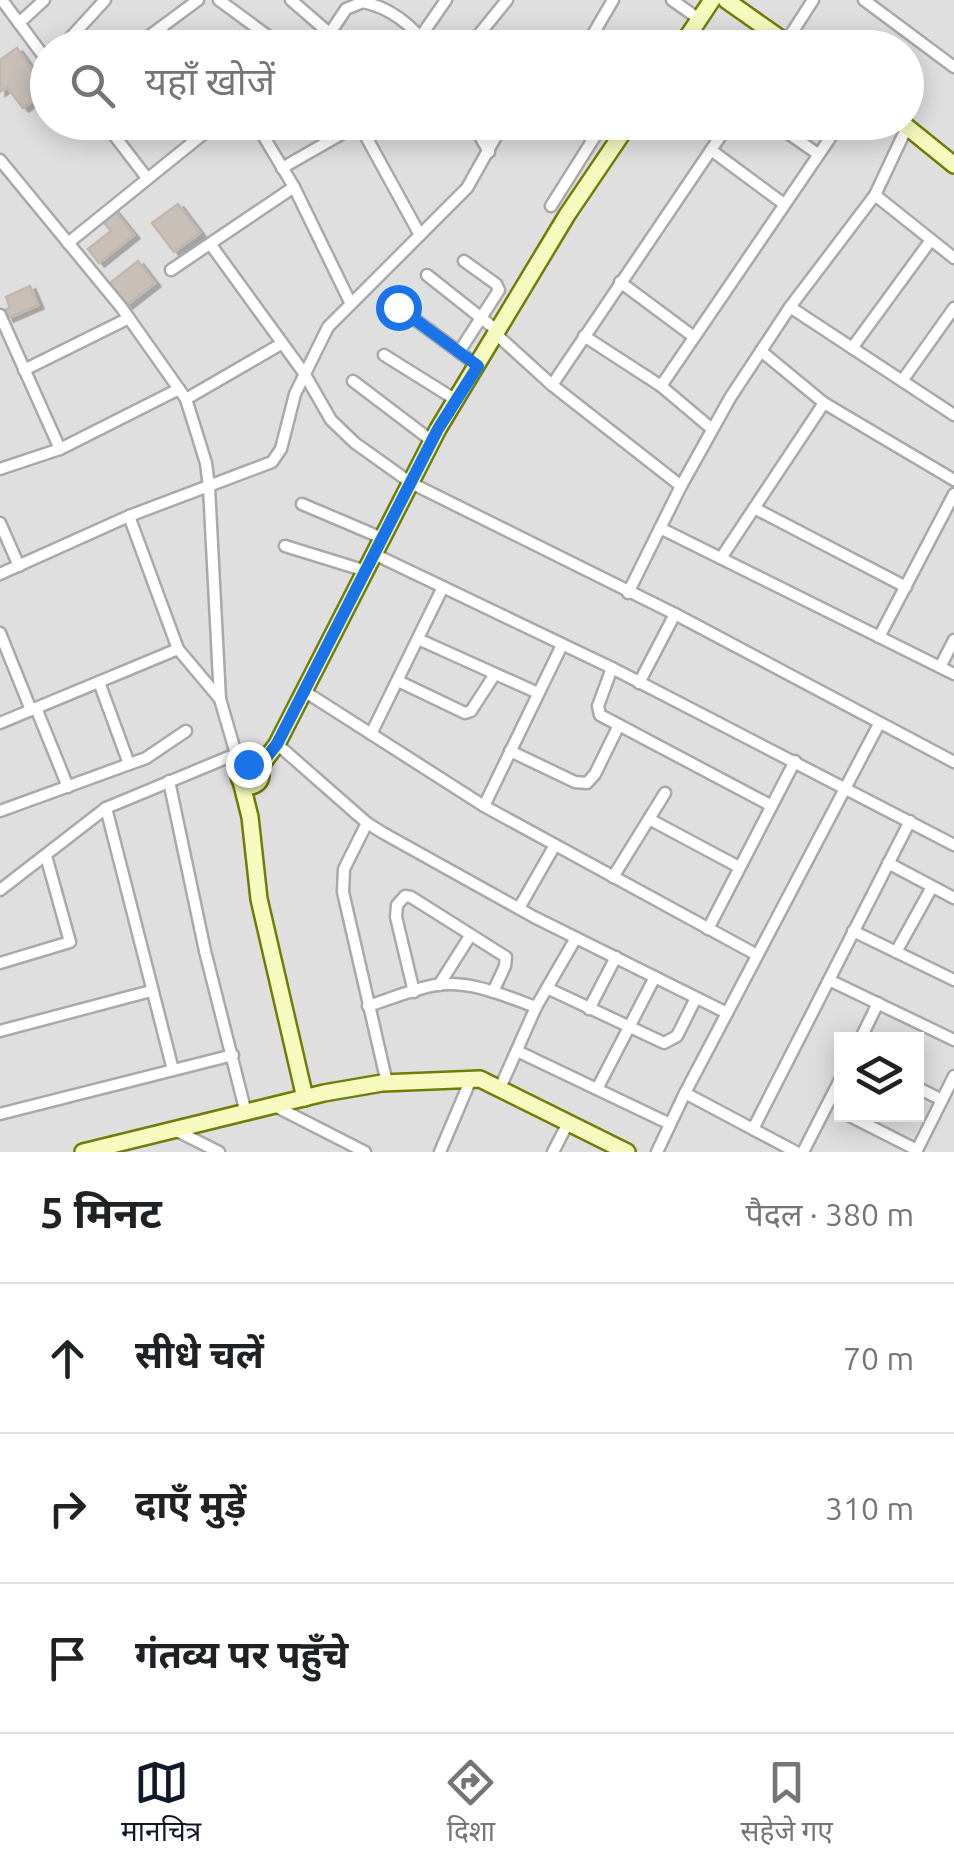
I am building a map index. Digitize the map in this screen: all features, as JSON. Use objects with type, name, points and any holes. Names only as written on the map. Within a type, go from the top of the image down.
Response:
[{"type":"street","points":[[3,0],[30,38]]},
{"type":"street","points":[[19,23],[44,0]]},
{"type":"street","points":[[77,30],[106,0]]},
{"type":"street","points":[[160,29],[198,0]]},
{"type":"street","points":[[219,0],[260,30]]},
{"type":"street","points":[[291,0],[326,30]]},
{"type":"street","points":[[424,30],[446,0]]},
{"type":"street","points":[[483,30],[507,0]]},
{"type":"street","points":[[596,30],[613,0]]},
{"type":"street","points":[[672,0],[699,19]]},
{"type":"street","points":[[692,30],[712,0]]},
{"type":"street","points":[[726,0],[769,30]]},
{"type":"street","points":[[798,30],[813,0]]},
{"type":"street","points":[[864,0],[879,4],[910,30]]},
{"type":"street","points":[[330,30],[346,9],[362,2],[400,18],[413,30]]},
{"type":"street","points":[[924,42],[954,67]]},
{"type":"street","points":[[118,140],[147,178]]},
{"type":"street","points":[[68,244],[195,140]]},
{"type":"street","points":[[266,140],[294,186],[350,302]]},
{"type":"street","points":[[282,168],[329,140]]},
{"type":"street","points":[[367,140],[420,235]]},
{"type":"street","points":[[482,140],[489,152]]},
{"type":"street","points":[[0,574],[129,516],[262,468],[278,456],[304,373],[328,326],[467,188],[495,140]]},
{"type":"street","points":[[551,206],[593,140]]},
{"type":"street","points":[[0,890],[106,808],[169,781],[245,765],[277,744],[432,441],[614,140]]},
{"type":"street","points":[[552,385],[718,140]]},
{"type":"street","points":[[798,140],[818,154]]},
{"type":"street","points":[[661,386],[828,140]]},
{"type":"street","points":[[628,593],[712,429],[790,307],[875,195],[898,140]]},
{"type":"street","points":[[923,140],[954,164]]},
{"type":"street","points":[[711,150],[784,204]]},
{"type":"street","points":[[2,165],[129,318],[183,394],[206,463],[220,699],[223,717],[245,765],[259,899],[305,1098]]},
{"type":"street","points":[[172,270],[294,186]]},
{"type":"street","points":[[875,195],[954,258]]},
{"type":"street","points":[[852,348],[930,240]]},
{"type":"street","points":[[210,245],[304,373],[341,432],[411,482],[674,614],[954,762]]},
{"type":"street","points":[[460,352],[498,293],[498,287],[464,261]]},
{"type":"street","points":[[427,276],[482,318],[552,385],[680,486]]},
{"type":"street","points":[[620,282],[694,337]]},
{"type":"street","points":[[398,307],[478,366]]},
{"type":"street","points":[[790,307],[954,415]]},
{"type":"street","points":[[902,381],[954,308]]},
{"type":"street","points":[[0,314],[60,448]]},
{"type":"street","points":[[24,370],[129,318]]},
{"type":"street","points":[[584,336],[661,386],[712,429]]},
{"type":"street","points":[[0,470],[183,394],[280,344]]},
{"type":"street","points":[[761,351],[824,403],[954,480]]},
{"type":"street","points":[[384,356],[456,400]]},
{"type":"street","points":[[353,381],[432,441]]},
{"type":"street","points":[[720,558],[824,403]]},
{"type":"street","points":[[879,637],[954,494]]},
{"type":"street","points":[[302,504],[382,538]]},
{"type":"street","points":[[754,508],[906,587]]},
{"type":"street","points":[[129,516],[178,649],[220,699]]},
{"type":"street","points":[[0,522],[19,566]]},
{"type":"street","points":[[660,528],[954,674]]},
{"type":"street","points":[[285,546],[366,571]]},
{"type":"street","points":[[374,554],[612,668],[954,845]]},
{"type":"street","points":[[371,734],[444,587]]},
{"type":"street","points":[[639,683],[674,614]]},
{"type":"street","points":[[0,633],[68,787]]},
{"type":"street","points":[[418,639],[538,693]]},
{"type":"street","points":[[940,668],[954,640]]},
{"type":"street","points":[[484,806],[562,644]]},
{"type":"street","points":[[0,723],[178,649]]},
{"type":"street","points":[[612,668],[597,709],[600,714],[770,805]]},
{"type":"street","points":[[398,680],[465,713],[471,711],[496,674]]},
{"type":"street","points":[[99,682],[129,764]]},
{"type":"street","points":[[304,691],[484,806],[757,956]]},
{"type":"street","points":[[657,1152],[879,724]]},
{"type":"street","points":[[510,751],[575,782],[586,783],[596,774],[619,725]]},
{"type":"street","points":[[1,809],[154,755],[186,731]]},
{"type":"street","points":[[277,744],[367,822],[519,908],[727,1013]]},
{"type":"street","points":[[708,928],[795,761]]},
{"type":"street","points":[[169,781],[205,951],[246,1112]]},
{"type":"street","points":[[613,877],[665,793]]},
{"type":"street","points":[[106,808],[174,1070]]},
{"type":"street","points":[[649,819],[739,867]]},
{"type":"street","points":[[753,1129],[910,821]]},
{"type":"street","points":[[367,822],[342,880],[344,904],[386,1083]]},
{"type":"street","points":[[519,908],[555,845]]},
{"type":"street","points":[[0,964],[70,942],[46,856]]},
{"type":"street","points":[[888,863],[954,898]]},
{"type":"street","points":[[896,952],[932,887]]},
{"type":"street","points":[[414,992],[396,917],[402,897],[411,897],[506,956],[506,966],[493,992]]},
{"type":"street","points":[[854,931],[954,980]]},
{"type":"street","points":[[439,985],[470,936]]},
{"type":"street","points":[[500,1088],[536,1007],[576,938]]},
{"type":"street","points":[[589,1009],[616,958]]},
{"type":"street","points":[[597,1089],[655,977]]},
{"type":"street","points":[[829,980],[954,1040]]},
{"type":"street","points":[[368,1006],[439,985],[470,986],[536,1007]]},
{"type":"street","points":[[547,988],[657,1042],[669,1043],[677,1036],[696,998]]},
{"type":"street","points":[[0,1031],[151,990]]},
{"type":"street","points":[[864,1032],[878,1003]]},
{"type":"street","points":[[517,1051],[670,1124]]},
{"type":"street","points":[[0,1114],[233,1055]]},
{"type":"street","points":[[861,1122],[917,1151],[954,1076]]},
{"type":"street","points":[[82,1152],[305,1098],[386,1083],[480,1078],[626,1152]]},
{"type":"street","points":[[440,1152],[470,1079]]},
{"type":"street","points":[[685,1093],[800,1152],[834,1091]]},
{"type":"street","points":[[924,1092],[942,1100]]},
{"type":"street","points":[[827,1105],[834,1108]]},
{"type":"street","points":[[274,1106],[365,1152]]},
{"type":"street","points":[[553,1152],[568,1122]]},
{"type":"street","points":[[176,1130],[219,1152]]},
{"type":"shaded area","points":[[0,0],[954,0],[954,1152],[0,1152]]},
{"type":"building","points":[[17,48],[30,67],[30,103],[23,108],[7,87],[0,92],[0,60]]},
{"type":"building","points":[[178,204],[200,233],[174,252],[152,223]]},
{"type":"building","points":[[113,209],[134,235],[99,263],[88,249],[111,231],[101,219]]},
{"type":"building","points":[[138,261],[155,283],[127,305],[110,283]]},
{"type":"building","points":[[30,286],[38,305],[8,318],[6,297]]},
{"type":"route","points":[[248,764],[258,768],[277,744],[438,429],[478,366],[398,307]]}]
